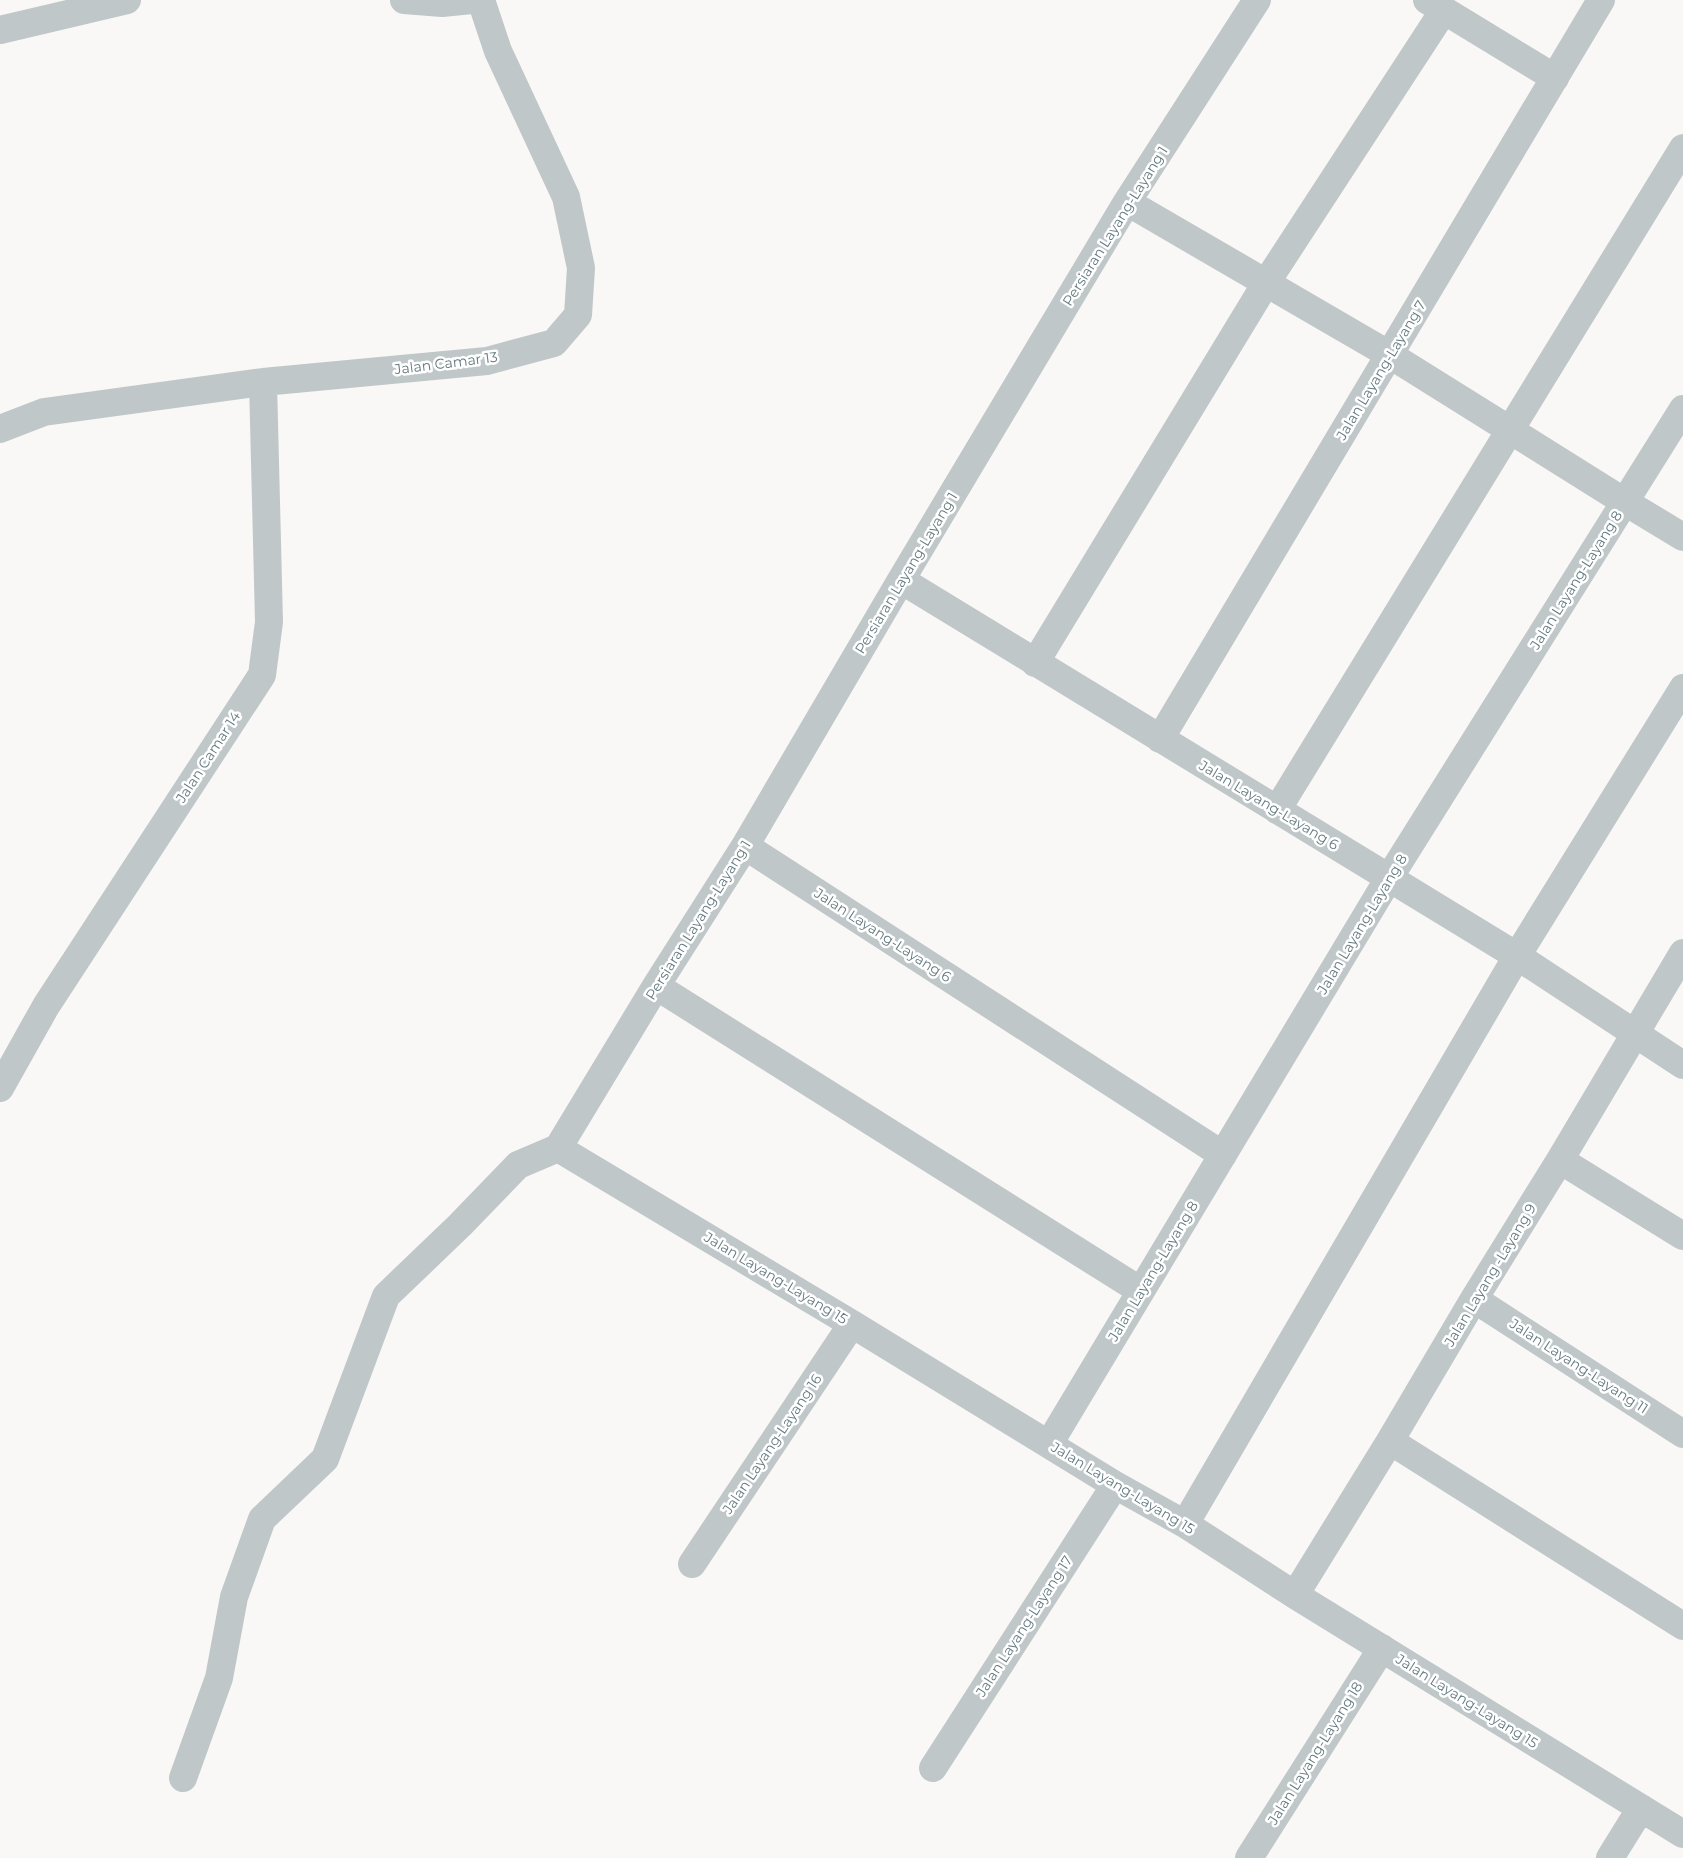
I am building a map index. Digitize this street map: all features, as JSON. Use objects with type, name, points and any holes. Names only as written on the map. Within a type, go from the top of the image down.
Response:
[{"type":"street","points":[[0,30],[127,0]]},
{"type":"street","points":[[404,0],[442,3],[472,0]]},
{"type":"street","name":"Jalan Camar 13","points":[[0,429],[44,412],[263,382],[487,361],[554,343],[578,316],[581,268],[566,197],[498,51],[481,0]]},
{"type":"street","name":"Persiaran Layang-Layang 1","points":[[558,1148],[656,986],[745,846],[900,580],[1127,202],[1257,0]]},
{"type":"street","name":"Jalan Layang-Layang 7","points":[[1160,739],[1602,0]]},
{"type":"street","points":[[1035,663],[1436,5],[1555,78]]},
{"type":"street","points":[[1277,810],[1683,148]]},
{"type":"street","points":[[1127,202],[1390,355],[1683,537]]},
{"type":"street","name":"Jalan Camar 14","points":[[0,1088],[46,1006],[262,675],[269,622],[263,382]]},
{"type":"street","name":"Jalan Layang-Layang 8","points":[[1049,1444],[1389,878],[1683,409]]},
{"type":"street","name":"Jalan Layang-Layang 6","points":[[900,580],[1517,956],[1683,1065]]},
{"type":"street","points":[[1185,1524],[1517,956],[1683,688]]},
{"type":"street","name":"Jalan Layang-Layang 6","points":[[745,846],[1223,1155]]},
{"type":"street","name":"Jalan Layang -Layang 9","points":[[1295,1595],[1560,1160],[1683,953]]},
{"type":"street","points":[[656,986],[1141,1290]]},
{"type":"street","points":[[183,1778],[218,1678],[234,1597],[262,1518],[325,1459],[386,1296],[460,1225],[518,1165],[558,1148]]},
{"type":"street","name":"Jalan Layang-Layang 15","points":[[558,1148],[852,1324],[1115,1485],[1185,1524],[1295,1595],[1683,1834]]},
{"type":"street","points":[[1560,1160],[1683,1236]]},
{"type":"street","name":"Jalan Layang-Layang 11","points":[[1474,1299],[1683,1434]]},
{"type":"street","name":"Jalan Layang-Layang 16","points":[[692,1564],[852,1324]]},
{"type":"street","points":[[1390,1441],[1683,1626]]},
{"type":"street","name":"Jalan Layang-Layang 17","points":[[933,1768],[1115,1485]]},
{"type":"street","name":"Jalan Layang-Layang 18","points":[[1249,1858],[1382,1648]]},
{"type":"street","points":[[1610,1858],[1641,1808]]}]
